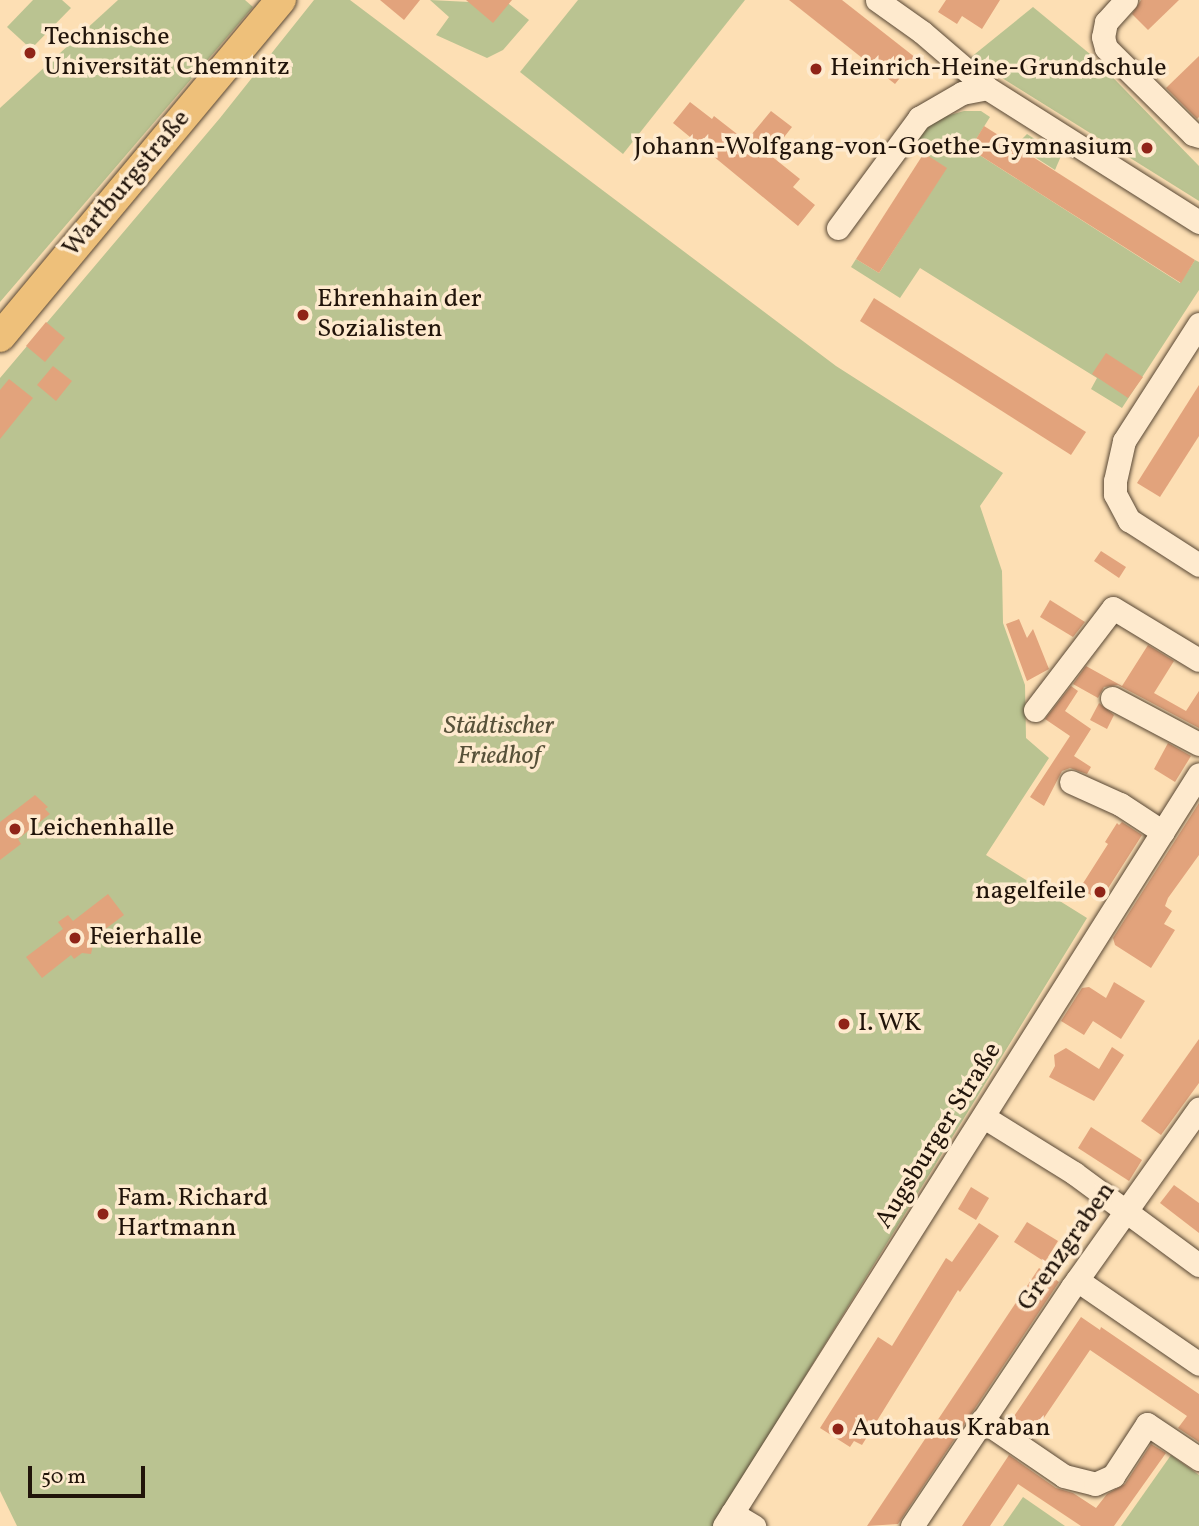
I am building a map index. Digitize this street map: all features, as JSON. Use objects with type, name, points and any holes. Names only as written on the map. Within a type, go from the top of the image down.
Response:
[{"type":"main road","name":"Wartburgstraße","points":[[1,332],[281,0]]},
{"type":"street","points":[[877,0],[929,37],[986,88],[1199,222]]},
{"type":"street","points":[[1126,0],[1106,22],[1103,37],[1106,48],[1193,134],[1199,136]]},
{"type":"street","points":[[838,228],[919,118],[962,93],[986,88]]},
{"type":"street","points":[[1199,324],[1124,441],[1118,454],[1115,494],[1129,520],[1199,565]]},
{"type":"street","points":[[1035,710],[1113,608],[1199,660]]},
{"type":"street","points":[[1112,698],[1199,744]]},
{"type":"street","name":"Augsburger Straße","points":[[728,1519],[1199,774]]},
{"type":"street","points":[[1071,782],[1121,804],[1163,832]]},
{"type":"street","name":"Grenzgraben","points":[[912,1526],[1077,1280],[1199,1108]]},
{"type":"street","points":[[984,1117],[1127,1210],[1199,1265]]},
{"type":"street","points":[[1077,1280],[1199,1364]]},
{"type":"street","points":[[982,1420],[1064,1476],[1095,1484],[1113,1476],[1147,1424],[1199,1459]]},
{"type":"street","points":[[728,1519],[754,1526]]},
{"type":"green space","points":[[33,0],[62,0],[71,8],[31,49],[7,27]]},
{"type":"green space","points":[[118,0],[245,0],[253,7],[0,302],[0,108]]},
{"type":"green space","name":"Städtischer Friedhof","points":[[314,0],[350,0],[836,366],[1003,473],[980,506],[1002,571],[1003,623],[1025,685],[1026,738],[1049,758],[986,855],[1087,918],[713,1526],[17,1526],[0,1491],[0,378],[220,118]]},
{"type":"green space","points":[[430,0],[509,4],[529,20],[503,50],[487,58],[436,35],[449,17]]},
{"type":"green space","points":[[578,0],[745,0],[623,154],[520,72]]},
{"type":"green space","points":[[1033,7],[1090,54],[1199,166],[1199,201],[970,58]]},
{"type":"green space","points":[[964,111],[981,111],[990,117],[970,149],[1180,283],[1195,260],[1199,262],[1199,290],[1122,408],[1091,389],[1097,378],[920,268],[900,298],[851,267],[856,259],[879,273],[946,168],[912,146],[923,130],[943,117]]},
{"type":"green space","points":[[1027,134],[1061,156],[1055,170],[1016,145]]},
{"type":"green space","points":[[1171,1455],[1199,1475],[1199,1526],[1121,1526]]},
{"type":"green space","points":[[1023,1497],[1065,1526],[1003,1526]]},
{"type":"building","points":[[380,0],[420,0],[404,20]]},
{"type":"building","points":[[466,0],[512,0],[493,23]]},
{"type":"building","points":[[789,0],[842,0],[916,58],[895,84]]},
{"type":"building","points":[[946,0],[1000,0],[982,29],[962,16],[957,24],[938,12]]},
{"type":"building","points":[[1141,0],[1179,0],[1148,30],[1132,14]]},
{"type":"building","points":[[1199,56],[1199,117],[1197,119],[1166,88]]},
{"type":"building","points":[[690,102],[712,119],[714,116],[746,141],[771,111],[792,127],[770,155],[800,179],[793,187],[815,205],[798,226],[673,123]]},
{"type":"building","points":[[984,126],[1195,260],[1181,283],[970,149]]},
{"type":"building","points":[[924,153],[947,168],[879,273],[856,259]]},
{"type":"building","points":[[874,298],[1086,432],[1071,455],[860,321]]},
{"type":"building","points":[[46,322],[65,338],[45,362],[26,346]]},
{"type":"building","points":[[1106,353],[1143,377],[1128,398],[1092,374]]},
{"type":"building","points":[[53,366],[72,381],[56,401],[37,385]]},
{"type":"building","points":[[9,379],[33,398],[0,439],[0,390]]},
{"type":"building","points":[[1199,385],[1199,436],[1160,497],[1137,483]]},
{"type":"building","points":[[1101,551],[1126,567],[1119,578],[1094,561]]},
{"type":"building","points":[[1050,600],[1085,622],[1073,637],[1040,617]]},
{"type":"building","points":[[1019,619],[1027,638],[1033,629],[1049,669],[1027,681],[1006,624]]},
{"type":"building","points":[[1148,645],[1174,661],[1154,693],[1186,711],[1199,691],[1199,728],[1118,685],[1104,687],[1098,698],[1073,684],[1086,666],[1122,686]]},
{"type":"building","points":[[1071,686],[1078,691],[1065,711],[1091,729],[1074,756],[1091,767],[1087,774],[1070,768],[1062,771],[1044,806],[1030,797],[1070,736],[1045,719]]},
{"type":"building","points":[[1099,703],[1114,715],[1107,729],[1090,720]]},
{"type":"building","points":[[1168,743],[1191,756],[1175,782],[1154,769]]},
{"type":"building","name":"Leichenhalle","points":[[35,795],[48,807],[45,809],[50,814],[18,839],[21,844],[0,860],[0,822]]},
{"type":"building","points":[[1199,803],[1199,855],[1168,898],[1165,906],[1172,911],[1164,924],[1175,930],[1151,968],[1115,945],[1113,938]]},
{"type":"building","points":[[1122,822],[1142,835],[1100,901],[1080,888],[1108,844],[1105,842],[1117,823],[1119,825]]},
{"type":"building","name":"Feierhalle","points":[[108,894],[124,915],[96,936],[99,940],[93,945],[91,954],[82,953],[74,959],[71,955],[42,978],[26,957],[63,929],[58,922],[68,915],[73,921]]},
{"type":"building","points":[[1114,982],[1145,1001],[1121,1039],[1093,1021],[1084,1035],[1061,1021],[1082,988],[1089,987],[1106,998]]},
{"type":"building","points":[[1199,1039],[1199,1083],[1161,1135],[1141,1121]]},
{"type":"building","points":[[1112,1047],[1124,1055],[1094,1101],[1049,1077],[1055,1066],[1054,1055],[1066,1048],[1099,1069]]},
{"type":"building","points":[[1091,1127],[1142,1160],[1129,1181],[1078,1148]]},
{"type":"building","points":[[1174,1185],[1199,1203],[1199,1233],[1160,1203]]},
{"type":"building","points":[[971,1187],[989,1198],[976,1220],[958,1209]]},
{"type":"building","points":[[1027,1222],[1058,1241],[1045,1262],[1014,1242]]},
{"type":"building","points":[[979,1223],[999,1236],[960,1292],[958,1290],[862,1445],[854,1441],[850,1447],[820,1428],[878,1337],[892,1346],[946,1258],[952,1262]]},
{"type":"building","points":[[1039,1268],[1059,1282],[898,1524],[867,1526]]},
{"type":"building","points":[[1081,1317],[1100,1330],[1101,1327],[1199,1394],[1199,1442],[1178,1428],[1187,1416],[1090,1350],[1031,1437],[1010,1422]]},
{"type":"building","points":[[1151,1444],[1166,1453],[1114,1526],[1081,1526],[1018,1484],[990,1526],[962,1526],[1009,1455],[1056,1488],[1073,1493],[1096,1508],[1107,1494],[1125,1484]]},
{"type":"place","name":"Technische Universität Chemnitz","points":[[30,53]]},
{"type":"place","name":"Heinrich-Heine-Grundschule","points":[[816,69]]},
{"type":"place","name":"Johann-Wolfgang-von-Goethe-Gymnasium","points":[[1147,148]]},
{"type":"place","name":"Ehrenhain der Sozialisten","points":[[303,315]]},
{"type":"place","name":"Leichenhalle","points":[[15,829]]},
{"type":"place","name":"nagelfeile","points":[[1100,892]]},
{"type":"place","name":"Feierhalle","points":[[75,938]]},
{"type":"place","name":"I. WK","points":[[844,1024]]},
{"type":"place","name":"Fam. Richard Hartmann","points":[[103,1214]]},
{"type":"place","name":"Autohaus Kraban","points":[[838,1429]]}]
